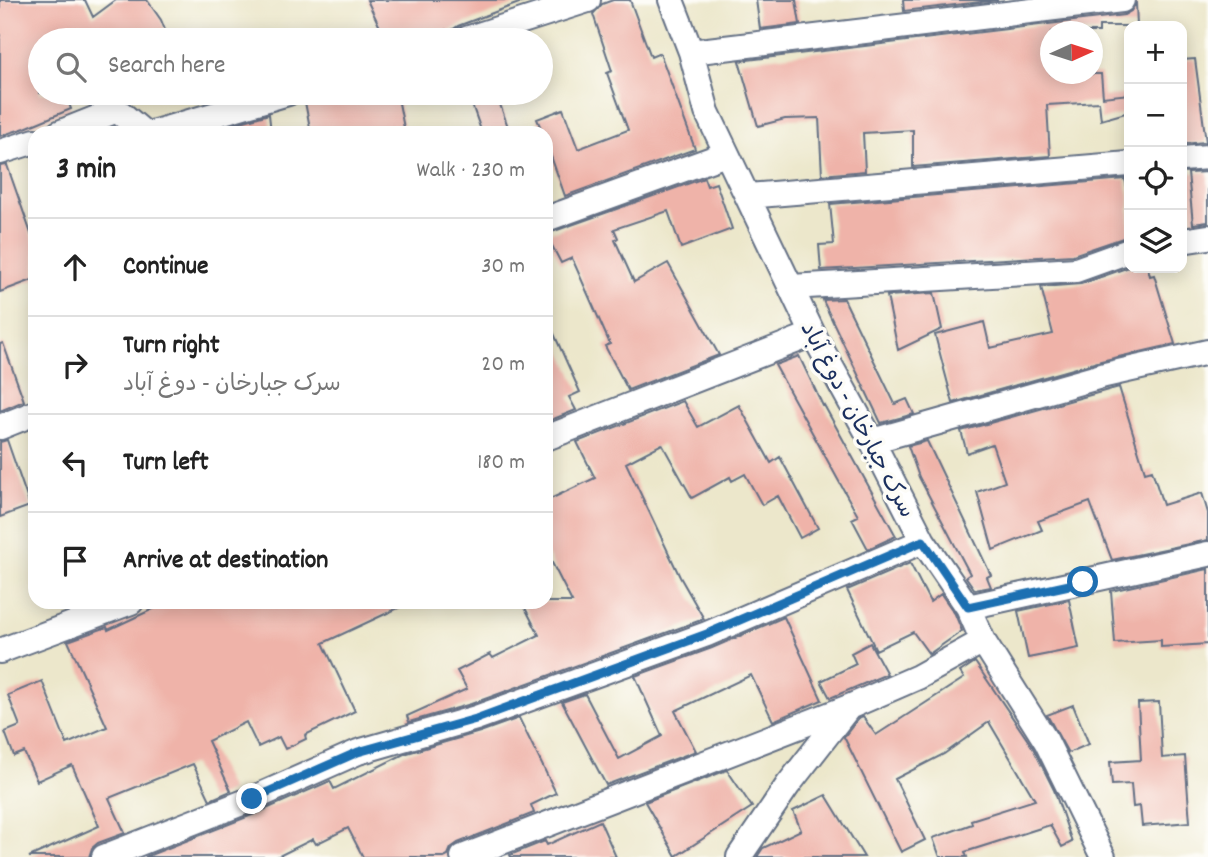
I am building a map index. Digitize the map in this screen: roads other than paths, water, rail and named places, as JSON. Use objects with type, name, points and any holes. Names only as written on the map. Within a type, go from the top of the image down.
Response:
[{"type":"street","points":[[500,28],[588,0]]},
{"type":"street","name":"سرک جبارخان - دوغ آباد","points":[[671,0],[691,52],[707,112],[813,334],[923,541],[968,607],[983,641],[1046,741],[1104,857]]},
{"type":"street","points":[[691,52],[1122,0]]},
{"type":"street","points":[[176,126],[247,105]]},
{"type":"street","points":[[77,126],[117,110],[136,126]]},
{"type":"street","points":[[0,152],[28,143]]},
{"type":"street","points":[[553,216],[726,154]]},
{"type":"street","points":[[1187,159],[1208,157]]},
{"type":"street","points":[[748,197],[1124,164]]},
{"type":"street","points":[[1187,240],[1208,237]]},
{"type":"street","points":[[791,287],[1076,270],[1124,253]]},
{"type":"street","points":[[553,435],[813,334]]},
{"type":"street","points":[[872,441],[1105,375],[1208,352]]},
{"type":"street","points":[[0,427],[28,416]]},
{"type":"street","points":[[104,857],[252,799],[358,752],[476,719],[707,634],[923,541]]},
{"type":"street","points":[[968,607],[1208,554]]},
{"type":"street","points":[[0,651],[112,609]]},
{"type":"street","points":[[463,857],[849,707],[918,677],[983,641]]},
{"type":"street","points":[[739,857],[788,785],[849,707]]}]
